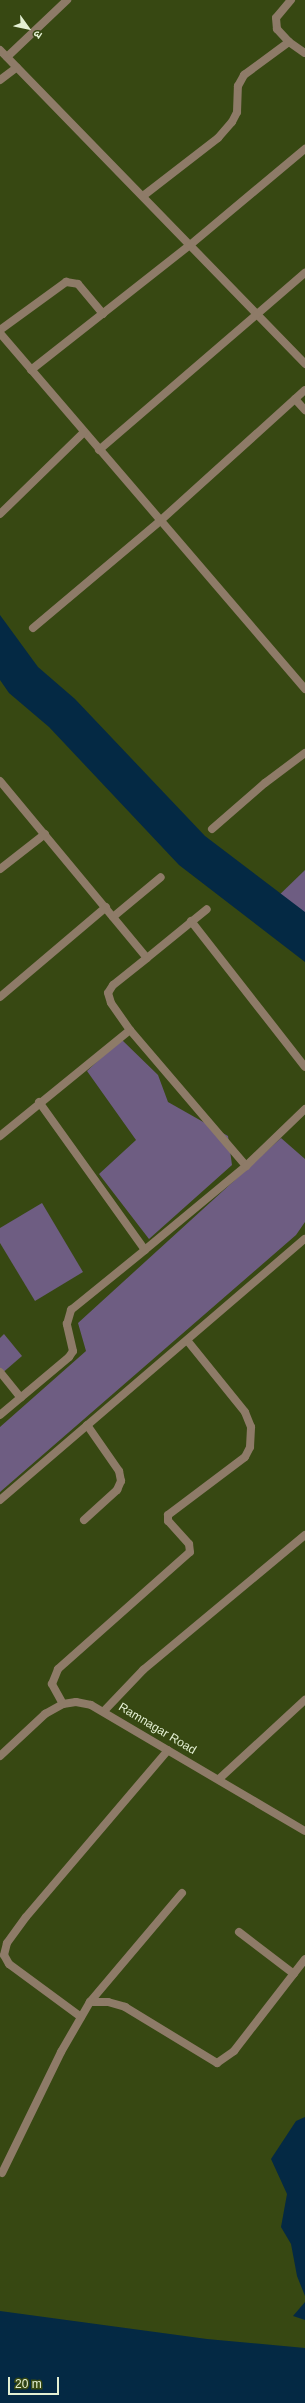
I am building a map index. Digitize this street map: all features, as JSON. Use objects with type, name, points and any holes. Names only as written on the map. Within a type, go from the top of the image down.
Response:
[{"type":"street","points":[[7,57],[67,0]]},
{"type":"street","points":[[291,0],[276,18],[277,29],[289,42],[305,53]]},
{"type":"street","points":[[142,196],[218,138],[237,112],[238,86],[244,75],[289,42]]},
{"type":"street","points":[[0,50],[305,364]]},
{"type":"street","points":[[0,80],[17,67]]},
{"type":"street","points":[[31,370],[190,245],[305,150]]},
{"type":"street","points":[[99,450],[305,272]]},
{"type":"street","points":[[103,314],[78,284],[66,282],[0,332],[99,450],[305,689]]},
{"type":"street","points":[[33,628],[160,521],[305,390]]},
{"type":"street","points":[[295,399],[305,410]]},
{"type":"street","points":[[0,514],[84,432]]},
{"type":"street","points":[[212,829],[265,783],[305,753]]},
{"type":"street","points":[[0,781],[147,958]]},
{"type":"street","points":[[0,869],[45,834]]},
{"type":"street","points":[[113,916],[161,878]]},
{"type":"street","points":[[0,997],[106,907]]},
{"type":"street","points":[[207,909],[113,985],[108,993],[111,1003],[130,1030],[246,1166]]},
{"type":"street","points":[[191,921],[305,1067]]},
{"type":"street","points":[[0,1136],[39,1102],[130,1030]]},
{"type":"street","points":[[39,1102],[145,1250]]},
{"type":"street","points":[[0,1415],[69,1357],[73,1351],[67,1324],[71,1310],[246,1166],[305,1109]]},
{"type":"street","points":[[0,1500],[305,1239]]},
{"type":"street","points":[[63,1704],[52,1684],[58,1669],[190,1552],[189,1544],[168,1521],[168,1515],[245,1457],[250,1447],[251,1427],[245,1412],[187,1340]]},
{"type":"street","points":[[0,1372],[21,1398]]},
{"type":"street","points":[[84,1520],[117,1490],[121,1481],[119,1471],[87,1426]]},
{"type":"street","points":[[104,1711],[143,1670],[305,1535]]},
{"type":"street","points":[[219,1779],[305,1700]]},
{"type":"street","name":"Ramnagar Road","points":[[0,1755],[45,1714],[63,1704],[76,1702],[104,1711],[305,1831]]},
{"type":"street","points":[[81,2017],[9,1964],[4,1955],[7,1943],[26,1917],[168,1750]]},
{"type":"street","points":[[2,2173],[61,2052],[90,2002],[182,1893]]},
{"type":"street","points":[[239,1932],[294,1974]]},
{"type":"street","points":[[90,2002],[108,2002],[125,2007],[217,2063],[234,2051],[305,1959]]},
{"type":"shaded area","points":[[305,870],[305,930],[272,902]]},
{"type":"shaded area","points":[[121,1039],[158,1075],[168,1102],[228,1136],[232,1165],[149,1239],[99,1174],[136,1140],[87,1071]]},
{"type":"shaded area","points":[[281,1138],[305,1159],[305,1222],[296,1235],[0,1492],[0,1427],[86,1351],[78,1323]]},
{"type":"shaded area","points":[[42,1203],[83,1272],[35,1301],[0,1243],[0,1228]]},
{"type":"shaded area","points":[[4,1334],[22,1356],[0,1375],[0,1338]]},
{"type":"water","points":[[0,615],[38,667],[75,699],[205,836],[305,912],[305,962],[179,865],[49,727],[9,693],[0,680]]},
{"type":"water","points":[[305,2117],[305,2296],[297,2276],[291,2244],[281,2227],[287,2194],[271,2159],[296,2121]]},
{"type":"water","points":[[305,2302],[305,2320],[293,2316]]},
{"type":"water","points":[[0,2311],[207,2339],[305,2348],[305,2403],[0,2403]]}]
